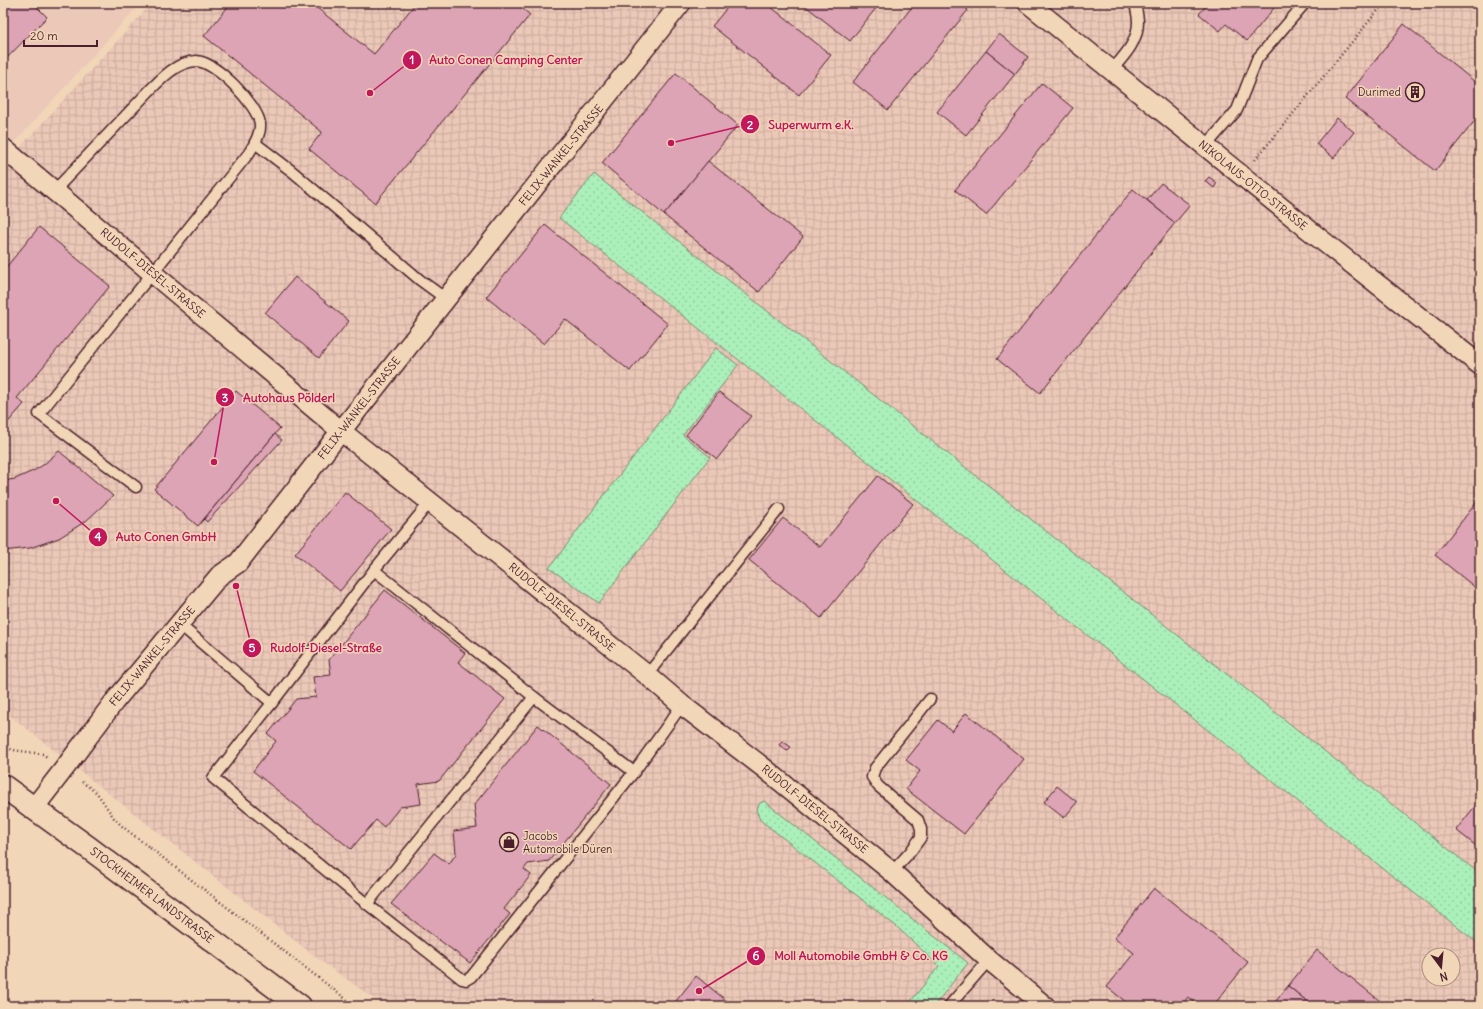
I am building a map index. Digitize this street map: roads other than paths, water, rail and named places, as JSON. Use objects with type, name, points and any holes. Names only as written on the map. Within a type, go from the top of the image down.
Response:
[{"type":"street","name":"FELIX-WANKEL-STRASSE","points":[[33,809],[114,702],[219,576],[238,563],[681,3]]},
{"type":"street","name":"NIKOLAUS-OTTO-STRASSE","points":[[1028,3],[1242,176],[1480,365]]},
{"type":"street","name":"RUDOLF-DIESEL-STRASSE","points":[[3,148],[341,431],[682,705],[764,768],[892,872],[989,960],[1045,1006]]},
{"type":"street","name":"STOCKHEIMER LANDSTRASSE","points":[[3,786],[33,809],[90,848],[300,1006]]},
{"type":"lane","points":[[1112,70],[1130,48],[1136,37],[1138,22],[1136,3]]},
{"type":"lane","points":[[1206,146],[1237,110],[1258,59],[1305,3]]},
{"type":"lane","points":[[54,191],[152,88],[169,72],[184,63],[197,61],[211,66],[224,76],[242,94],[258,116],[260,124],[255,143],[249,153],[39,414],[136,487]]},
{"type":"lane","points":[[255,143],[293,172],[420,280],[446,299]]},
{"type":"lane","points":[[430,502],[374,570],[213,778],[367,904],[462,979],[466,980],[471,977],[634,772],[682,705]]},
{"type":"lane","points":[[646,675],[778,509]]},
{"type":"lane","points":[[374,570],[534,697],[634,772]]},
{"type":"lane","points":[[179,624],[272,703]]},
{"type":"lane","points":[[367,904],[534,697]]},
{"type":"lane","points":[[892,872],[911,851],[921,837],[921,829],[918,820],[878,786],[872,777],[874,768],[930,699]]},
{"type":"lane","points":[[949,1006],[989,960]]},
{"type":"place","name":"Durimed","points":[[1415,92]]},
{"type":"place","name":"Auto Conen Camping Center","points":[[370,93]]},
{"type":"place","name":"Superwurm e.K.","points":[[671,143]]},
{"type":"place","name":"Autohaus Pölderl","points":[[214,462]]},
{"type":"place","name":"Auto Conen GmbH","points":[[56,501]]},
{"type":"place","name":"Rudolf-Diesel-Straße","points":[[236,586]]},
{"type":"place","name":"Jacobs Automobile Düren","points":[[509,842]]},
{"type":"place","name":"Moll Automobile GmbH & Co. KG","points":[[699,991]]}]
